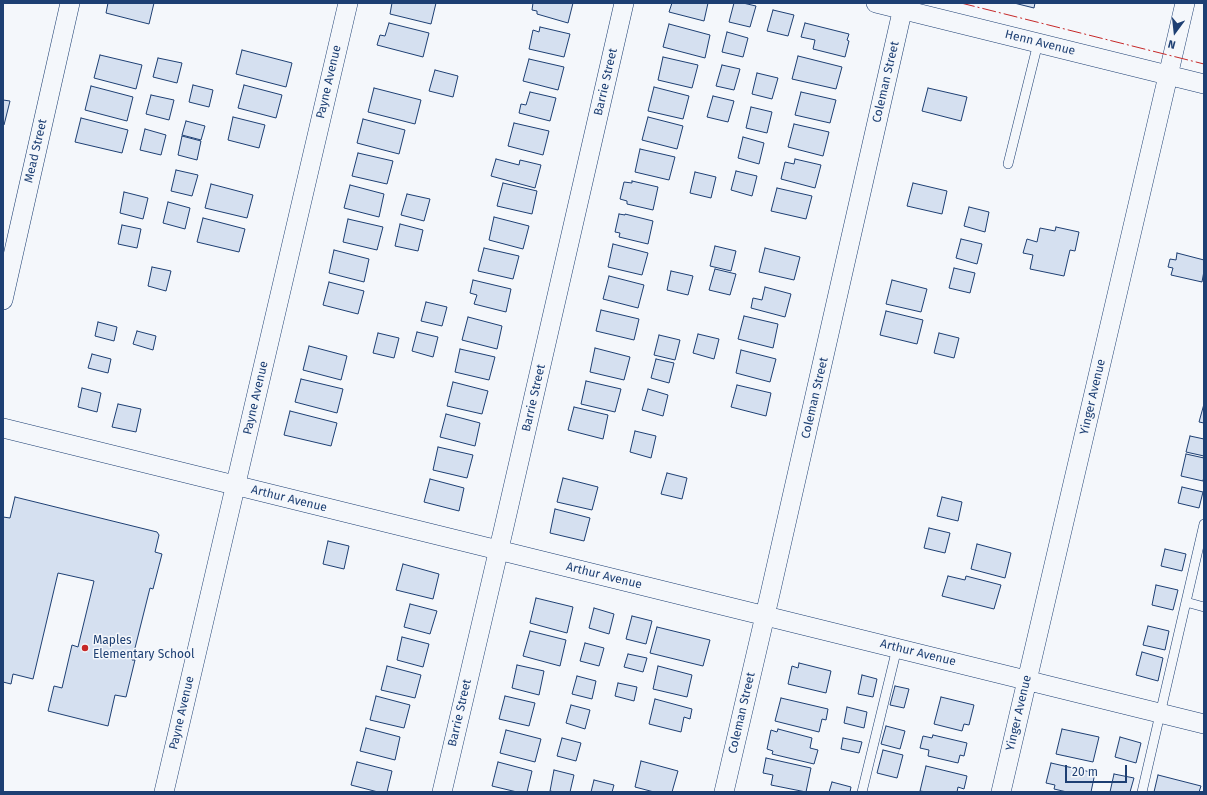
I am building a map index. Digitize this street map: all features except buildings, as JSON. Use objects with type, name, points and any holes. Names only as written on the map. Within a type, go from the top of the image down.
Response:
[{"type":"street","name":"Mead Street","points":[[3,300],[70,3]]},
{"type":"street","name":"Payne Avenue","points":[[164,792],[348,3]]},
{"type":"street","name":"Barrie Street","points":[[442,792],[624,3]]},
{"type":"street","name":"Henn Avenue","points":[[876,3],[903,6],[1038,43],[1204,84]]},
{"type":"street","name":"Yinger Avenue","points":[[1001,792],[1185,3]]},
{"type":"street","name":"Coleman Street","points":[[724,792],[903,6]]},
{"type":"street","name":"Arthur Avenue","points":[[3,428],[1204,724]]},
{"type":"lane","points":[[1008,164],[1038,43]]},
{"type":"lane","points":[[1142,792],[1204,524]]},
{"type":"lane","points":[[1186,602],[1204,607]]},
{"type":"lane","points":[[862,792],[897,648]]},
{"type":"power","points":[[961,3],[1204,64]]},
{"type":"place","name":"Maples Elementary School","points":[[85,648]]}]
